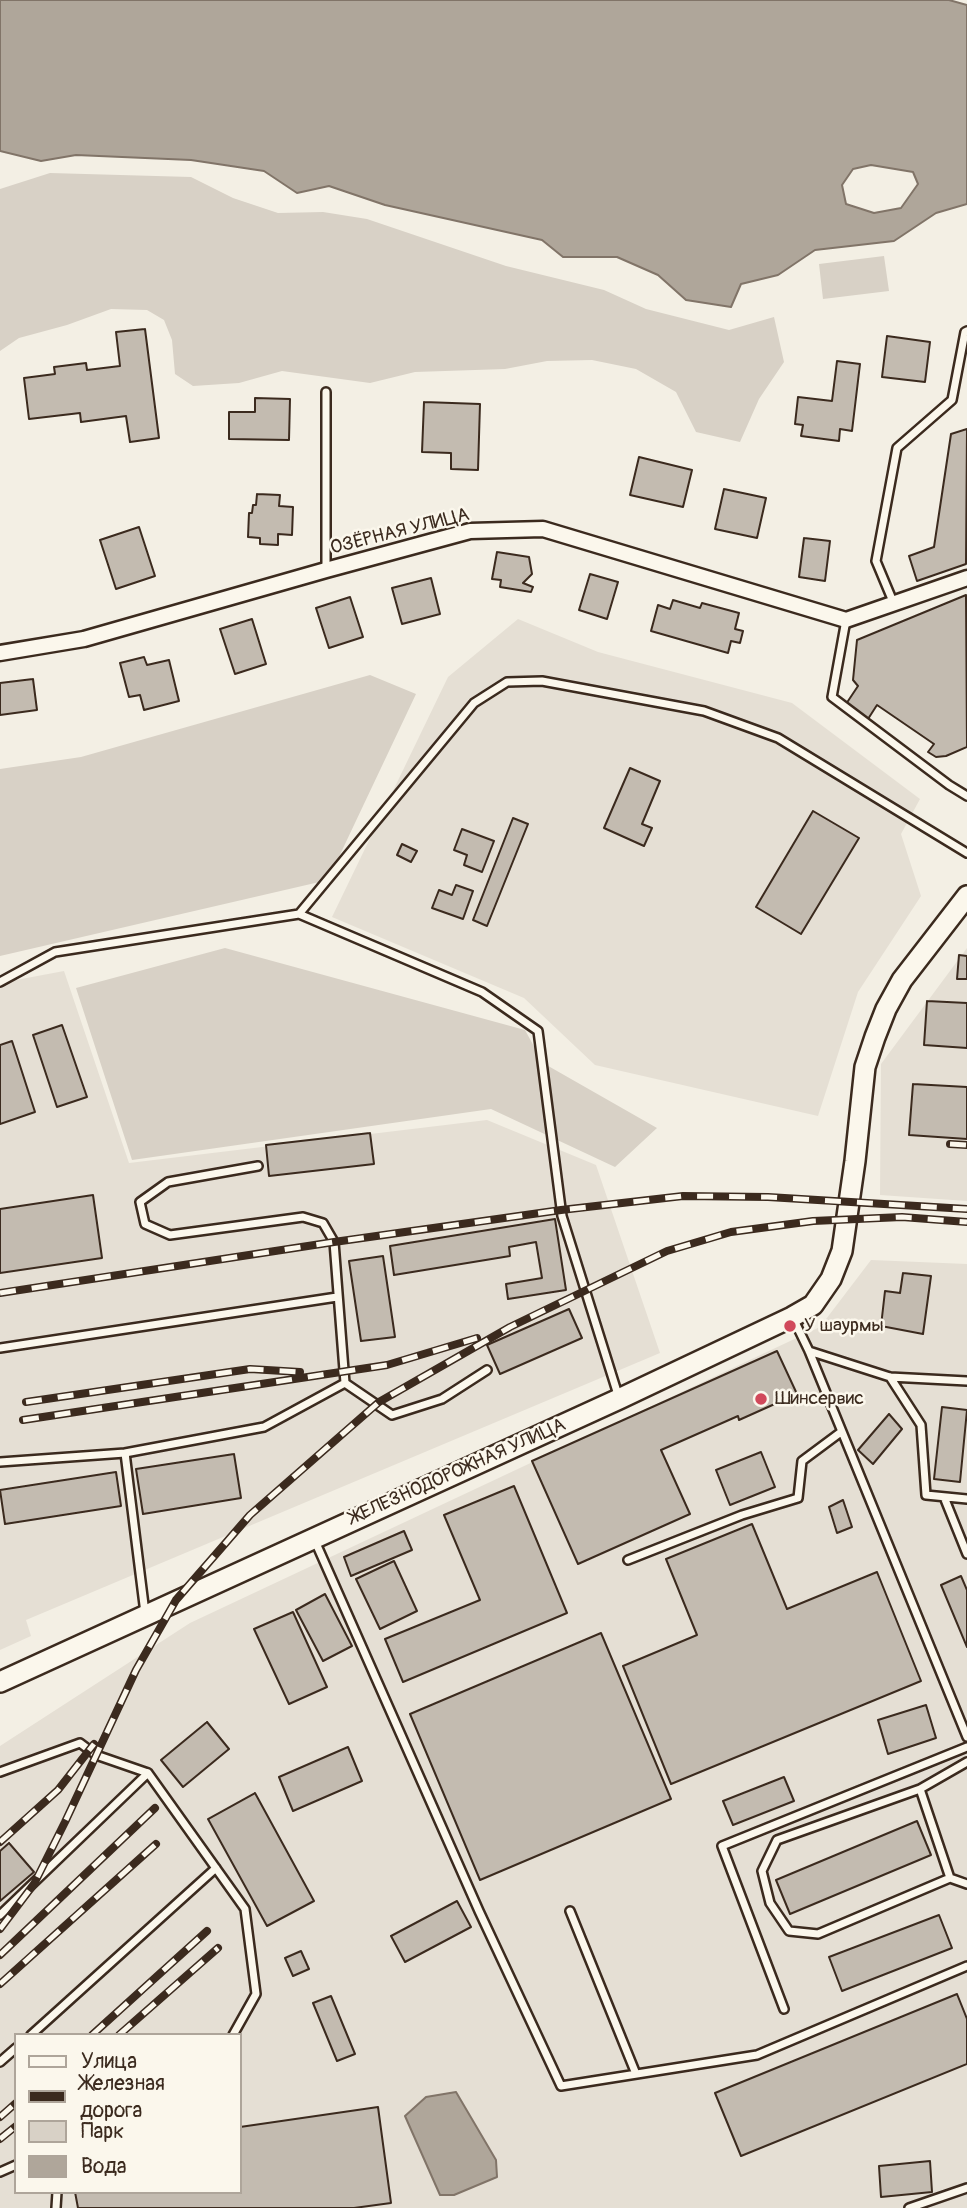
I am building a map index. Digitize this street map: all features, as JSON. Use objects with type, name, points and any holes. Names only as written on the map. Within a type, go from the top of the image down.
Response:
[{"type":"street","name":"ОЗЁРНАЯ УЛИЦА","points":[[0,653],[84,639],[470,531],[543,529],[846,620]]},
{"type":"street","points":[[846,620],[967,579]]},
{"type":"street","name":"ЖЕЛЕЗНОДОРОЖНАЯ УЛИЦА","points":[[0,1682],[619,1399],[813,1305],[831,1279],[842,1251],[865,1067],[875,1037],[902,980],[955,917],[967,896]]},
{"type":"lane","points":[[894,604],[877,561],[897,449],[952,400],[967,331]]},
{"type":"lane","points":[[326,391],[326,570]]},
{"type":"lane","points":[[846,620],[832,697],[967,796]]},
{"type":"lane","points":[[299,914],[474,703],[507,682],[542,681],[704,711],[778,738],[967,853]]},
{"type":"lane","points":[[0,982],[55,952],[299,914],[482,992],[538,1031],[562,1216],[619,1399]]},
{"type":"lane","points":[[258,1166],[169,1182],[140,1202],[145,1224],[170,1235],[303,1217],[323,1223],[334,1242],[345,1383]]},
{"type":"lane","points":[[0,1348],[337,1297]]},
{"type":"lane","points":[[792,1317],[809,1351],[967,1737]]},
{"type":"lane","points":[[809,1351],[890,1377],[967,1381]]},
{"type":"lane","points":[[345,1383],[392,1415],[442,1399],[487,1370]]},
{"type":"lane","points":[[890,1377],[921,1425],[926,1495],[967,1499]]},
{"type":"lane","points":[[0,1462],[125,1453],[264,1427],[345,1383]]},
{"type":"lane","points":[[628,1560],[742,1515],[798,1498],[802,1461],[841,1432]]},
{"type":"lane","points":[[125,1453],[145,1614]]},
{"type":"lane","points":[[944,1497],[966,1551]]},
{"type":"lane","points":[[313,1537],[478,1911],[561,2087],[757,2054],[967,1966]]},
{"type":"lane","points":[[0,1772],[80,1743],[96,1755],[148,1773],[245,1909],[256,1994],[234,2033]]},
{"type":"lane","points":[[784,2008],[722,1846],[967,1747]]},
{"type":"lane","points":[[967,1762],[920,1789],[777,1840],[762,1871],[770,1903],[789,1931],[818,1934],[950,1878],[967,1884]]},
{"type":"lane","points":[[0,1915],[148,1773]]},
{"type":"lane","points":[[920,1789],[950,1878]]},
{"type":"lane","points":[[33,2033],[216,1868]]},
{"type":"lane","points":[[570,1910],[636,2074]]},
{"type":"lane","points":[[0,2062],[14,2050]]},
{"type":"lane","points":[[909,2208],[967,2188]]},
{"type":"shaded area","points":[[518,619],[598,652],[792,703],[920,799],[901,834],[921,896],[858,992],[818,1116],[595,1065],[524,998],[332,917],[448,677]]},
{"type":"shaded area","points":[[967,948],[967,1201],[880,1195],[881,1064]]},
{"type":"shaded area","points":[[64,971],[129,1163],[487,1120],[596,1165],[660,1353],[26,1620],[31,1636],[0,1650],[0,983]]},
{"type":"shaded area","points":[[871,1260],[967,1264],[967,2208],[0,2208],[0,1746],[190,1623],[820,1327]]},
{"type":"green space","points":[[50,173],[191,177],[233,198],[278,213],[323,212],[367,219],[506,266],[604,290],[646,309],[729,330],[774,317],[784,362],[759,399],[740,442],[696,432],[676,392],[636,369],[592,360],[547,361],[505,369],[415,372],[370,383],[282,371],[239,383],[193,386],[175,374],[172,340],[164,320],[147,310],[111,309],[19,338],[0,351],[0,189]]},
{"type":"green space","points":[[884,256],[889,291],[823,299],[819,264]]},
{"type":"green space","points":[[370,675],[416,694],[328,880],[0,956],[0,769],[81,757]]},
{"type":"green space","points":[[225,948],[525,1030],[543,1063],[657,1128],[615,1167],[491,1109],[132,1160],[76,988]]},
{"type":"water","points":[[0,0],[949,0],[967,5],[967,204],[936,213],[894,241],[815,250],[778,275],[741,284],[731,307],[686,300],[658,275],[617,257],[563,257],[542,240],[385,205],[329,186],[297,193],[264,171],[191,160],[76,155],[41,161],[0,151]],"holes":[[[871,165],[913,172],[918,184],[901,208],[874,213],[846,204],[842,185],[853,169]]]},
{"type":"water","points":[[456,2092],[496,2160],[497,2177],[454,2195],[440,2195],[405,2116],[426,2097]]},
{"type":"building","points":[[145,329],[159,438],[130,442],[126,416],[81,422],[80,413],[29,419],[24,378],[55,374],[54,367],[86,363],[87,370],[120,366],[116,332]]},
{"type":"building","points":[[887,336],[930,342],[925,382],[882,377]]},
{"type":"building","points":[[837,361],[860,364],[852,431],[840,429],[839,441],[801,436],[803,425],[795,424],[798,397],[832,401]]},
{"type":"building","points":[[255,398],[290,399],[289,440],[229,439],[229,412],[255,412]]},
{"type":"building","points":[[424,402],[480,404],[478,470],[451,469],[451,453],[422,452]]},
{"type":"building","points":[[967,429],[966,564],[917,581],[909,556],[934,547],[951,434]]},
{"type":"building","points":[[639,457],[692,470],[683,507],[630,495]]},
{"type":"building","points":[[724,489],[766,498],[757,538],[715,529]]},
{"type":"building","points":[[257,494],[280,495],[279,506],[293,507],[292,535],[278,534],[278,545],[260,544],[260,538],[248,537],[249,513],[252,513],[253,505],[256,505]]},
{"type":"building","points":[[139,527],[155,576],[116,589],[100,540]]},
{"type":"building","points":[[804,538],[830,541],[825,581],[799,577]]},
{"type":"building","points":[[497,552],[529,557],[532,574],[523,583],[533,587],[531,592],[500,587],[501,580],[492,579]]},
{"type":"building","points":[[590,574],[618,582],[607,619],[579,610]]},
{"type":"building","points":[[431,578],[440,614],[402,624],[392,588]]},
{"type":"building","points":[[966,595],[967,747],[946,756],[936,757],[928,752],[934,744],[877,705],[868,719],[846,704],[858,686],[853,680],[857,640]]},
{"type":"building","points":[[350,597],[363,637],[329,648],[316,608]]},
{"type":"building","points":[[673,600],[700,608],[702,603],[739,613],[735,629],[743,631],[740,643],[731,641],[728,653],[651,631],[658,605],[670,609]]},
{"type":"building","points":[[252,619],[266,664],[235,674],[220,629]]},
{"type":"building","points":[[144,657],[147,665],[169,660],[179,701],[144,710],[140,695],[129,697],[120,663]]},
{"type":"building","points":[[33,679],[37,710],[0,715],[0,683]]},
{"type":"building","points":[[630,768],[660,781],[642,824],[652,828],[644,846],[604,828]]},
{"type":"building","points":[[813,811],[859,838],[801,934],[756,907]]},
{"type":"building","points":[[513,818],[528,824],[487,926],[473,920]]},
{"type":"building","points":[[462,829],[494,841],[482,872],[464,865],[467,855],[454,850]]},
{"type":"building","points":[[402,844],[417,851],[411,862],[397,855]]},
{"type":"building","points":[[456,885],[473,891],[463,919],[432,908],[439,890],[452,895]]},
{"type":"building","points":[[959,955],[967,956],[967,979],[957,979]]},
{"type":"building","points":[[927,1001],[967,1003],[967,1048],[924,1045]]},
{"type":"building","points":[[62,1025],[87,1097],[57,1107],[33,1035]]},
{"type":"building","points":[[12,1041],[35,1112],[0,1124],[0,1045]]},
{"type":"building","points":[[913,1084],[967,1087],[967,1139],[909,1135]]},
{"type":"building","points":[[370,1133],[374,1164],[269,1176],[266,1145]]},
{"type":"building","points":[[93,1195],[102,1258],[0,1273],[0,1209]]},
{"type":"building","points":[[555,1219],[566,1290],[508,1299],[506,1284],[542,1278],[536,1242],[509,1247],[510,1256],[394,1275],[390,1246]]},
{"type":"building","points":[[383,1256],[395,1337],[361,1341],[349,1261]]},
{"type":"building","points":[[903,1273],[931,1276],[923,1334],[881,1326],[885,1291],[900,1293]]},
{"type":"building","points":[[569,1309],[582,1338],[500,1374],[487,1345]]},
{"type":"building","points":[[777,1351],[797,1394],[739,1420],[738,1416],[661,1450],[690,1514],[578,1564],[532,1461]]},
{"type":"building","points":[[942,1407],[967,1410],[960,1482],[934,1479]]},
{"type":"building","points":[[889,1414],[902,1429],[873,1464],[858,1450]]},
{"type":"building","points":[[761,1452],[775,1487],[730,1505],[716,1470]]},
{"type":"building","points":[[234,1454],[241,1498],[143,1514],[136,1469]]},
{"type":"building","points":[[116,1472],[121,1506],[5,1524],[0,1490]]},
{"type":"building","points":[[514,1486],[567,1613],[403,1682],[385,1639],[480,1600],[444,1515]]},
{"type":"building","points":[[843,1500],[852,1527],[837,1533],[829,1507]]},
{"type":"building","points":[[752,1524],[787,1609],[877,1572],[921,1681],[671,1784],[623,1666],[697,1635],[666,1559]]},
{"type":"building","points":[[404,1531],[412,1550],[351,1576],[344,1557]]},
{"type":"building","points":[[394,1561],[417,1611],[380,1629],[356,1579]]},
{"type":"building","points":[[961,1576],[967,1590],[967,1647],[941,1585]]},
{"type":"building","points":[[325,1594],[352,1646],[323,1661],[296,1610]]},
{"type":"building","points":[[293,1612],[327,1687],[289,1704],[254,1629]]},
{"type":"building","points":[[601,1633],[671,1799],[480,1880],[410,1714]]},
{"type":"building","points":[[926,1705],[936,1738],[888,1754],[878,1720]]},
{"type":"building","points":[[207,1722],[229,1749],[183,1787],[161,1760]]},
{"type":"building","points":[[348,1747],[362,1781],[293,1811],[279,1777]]},
{"type":"building","points":[[784,1777],[794,1801],[733,1825],[723,1801]]},
{"type":"building","points":[[255,1793],[314,1901],[267,1926],[208,1819]]},
{"type":"building","points":[[917,1821],[931,1855],[790,1914],[776,1880]]},
{"type":"building","points":[[9,1843],[34,1872],[0,1901],[0,1851]]},
{"type":"building","points":[[457,1901],[471,1927],[405,1962],[391,1936]]},
{"type":"building","points":[[939,1915],[952,1948],[842,1991],[829,1957]]},
{"type":"building","points":[[301,1951],[309,1969],[293,1976],[285,1958]]},
{"type":"building","points":[[957,1994],[967,2019],[967,2064],[741,2156],[715,2093]]},
{"type":"building","points":[[331,1996],[355,2054],[337,2061],[313,2003]]},
{"type":"building","points":[[378,2107],[391,2203],[354,2208],[78,2208],[75,2194],[242,2194],[242,2127]]},
{"type":"building","points":[[930,2161],[932,2192],[881,2197],[879,2166]]},
{"type":"railway","points":[[950,1144],[967,1145]]},
{"type":"railway","points":[[0,1293],[334,1242],[683,1196],[768,1197],[967,1209]]},
{"type":"railway","points":[[0,1929],[34,1884],[136,1670],[176,1600],[250,1515],[379,1402],[510,1327],[667,1251],[731,1232],[813,1221],[902,1217],[967,1222]]},
{"type":"railway","points":[[23,1420],[387,1365],[477,1338]]},
{"type":"railway","points":[[26,1402],[250,1369],[300,1372]]},
{"type":"railway","points":[[0,1842],[58,1790],[94,1744]]},
{"type":"railway","points":[[0,1955],[155,1808]]},
{"type":"railway","points":[[0,1984],[156,1844]]},
{"type":"railway","points":[[94,2033],[207,1931]]},
{"type":"railway","points":[[121,2033],[218,1948]]},
{"type":"railway","points":[[0,2117],[14,2105]]},
{"type":"railway","points":[[0,2139],[14,2128]]},
{"type":"place","name":"У шаурмы","points":[[790,1326]]},
{"type":"place","name":"Шинсервис","points":[[761,1399]]}]
